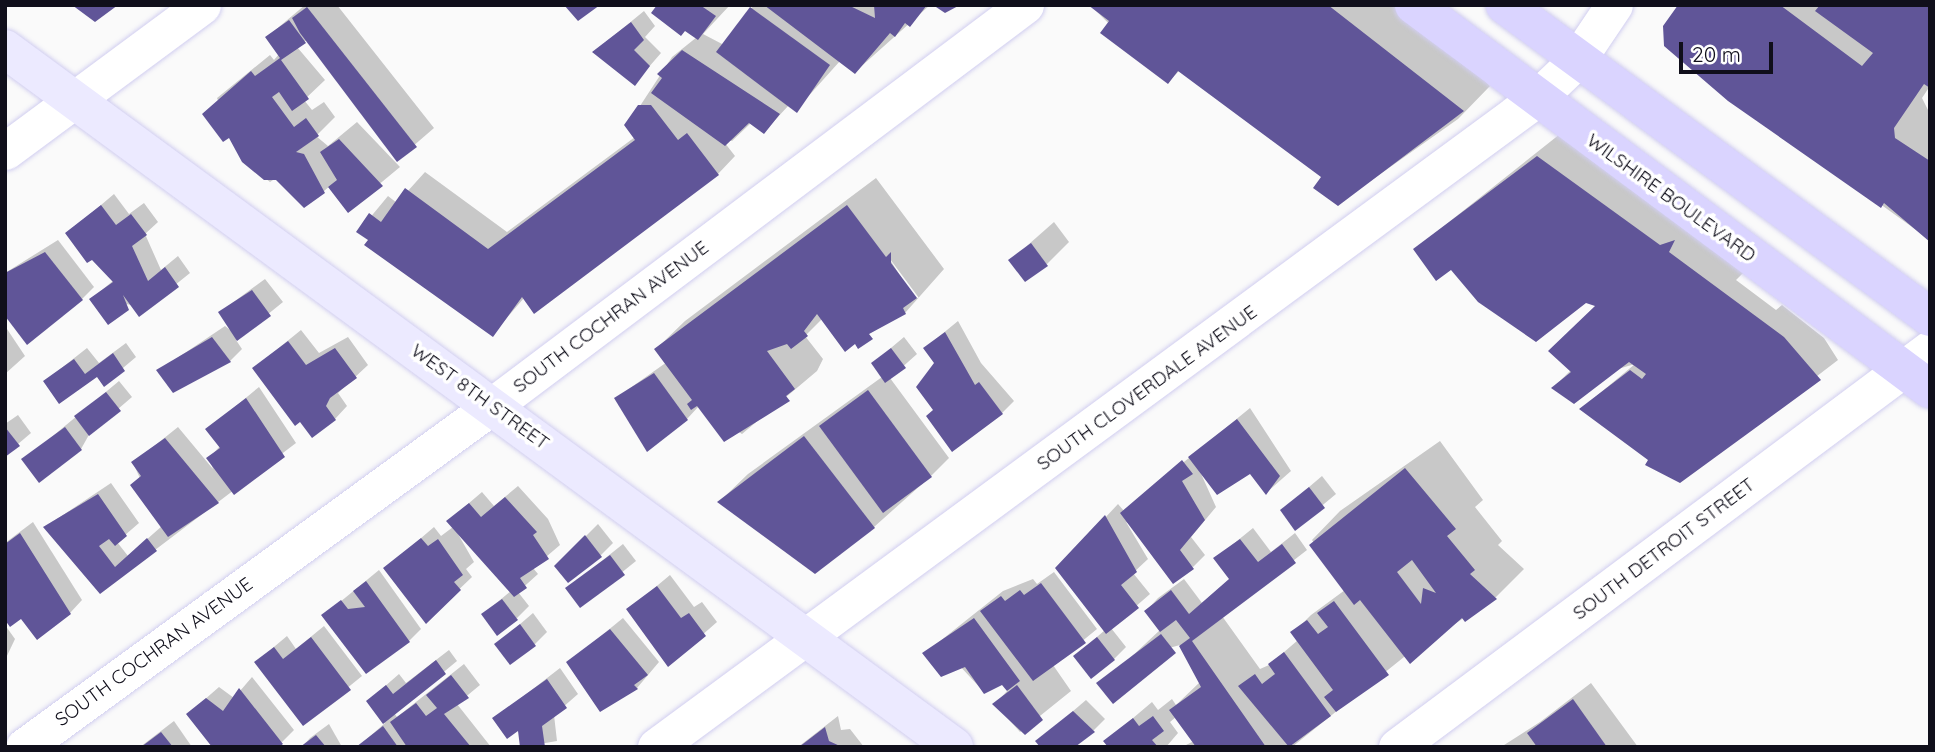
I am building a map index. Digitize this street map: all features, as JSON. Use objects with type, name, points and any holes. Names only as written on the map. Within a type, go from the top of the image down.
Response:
[{"type":"main road","name":"WILSHIRE BOULEVARD","points":[[1414,5],[1536,99],[1922,370]]},
{"type":"main road","points":[[1505,5],[1930,317]]},
{"type":"street","points":[[5,151],[202,5]]},
{"type":"street","name":"SOUTH COCHRAN AVENUE","points":[[24,747],[492,407],[1025,5]]},
{"type":"street","name":"SOUTH CLOVERDALE AVENUE","points":[[656,747],[803,636],[1536,99],[1577,60],[1614,5]]},
{"type":"street","name":"WEST 8TH STREET","points":[[5,48],[954,747]]},
{"type":"street","name":"SOUTH DETROIT STREET","points":[[1397,747],[1922,370]]},
{"type":"building","points":[[72,5],[118,5],[95,22]]},
{"type":"building","points":[[564,5],[600,5],[578,21]]},
{"type":"building","points":[[657,5],[700,5],[716,16],[698,40],[685,31],[681,36],[651,13]]},
{"type":"building","points":[[764,5],[848,5],[875,18],[874,5],[927,5],[910,27],[905,23],[895,37],[890,33],[855,74]]},
{"type":"building","points":[[933,5],[960,5],[945,13]]},
{"type":"building","points":[[1088,5],[1328,5],[1464,111],[1338,206],[1313,188],[1321,177],[1178,71],[1168,84],[1100,33],[1109,21]]},
{"type":"building","points":[[1678,5],[1780,5],[1862,66],[1873,53],[1815,11],[1820,5],[1930,5],[1930,88],[1924,84],[1894,128],[1895,138],[1930,161],[1930,242],[1884,203],[1881,208],[1728,101],[1664,46],[1663,26]]},
{"type":"building","points":[[307,7],[417,147],[397,162],[300,33],[292,18]]},
{"type":"building","points":[[750,7],[830,65],[797,113],[716,52]]},
{"type":"building","points":[[289,20],[306,43],[281,60],[309,99],[292,111],[279,92],[272,97],[294,127],[306,118],[319,136],[296,152],[304,154],[325,193],[304,208],[276,180],[264,180],[242,162],[229,138],[223,142],[202,114],[251,71],[255,76],[280,58],[265,37]]},
{"type":"building","points":[[631,22],[644,40],[634,50],[650,66],[635,86],[592,52]]},
{"type":"building","points":[[682,50],[780,114],[764,134],[749,123],[725,146],[651,93],[662,78],[657,74]]},
{"type":"building","points":[[638,105],[651,105],[678,140],[687,133],[719,175],[534,314],[522,297],[493,337],[364,245],[368,240],[356,232],[369,213],[381,222],[405,188],[488,249],[635,140],[624,125]]},
{"type":"building","points":[[339,139],[383,186],[348,213],[328,187],[337,180],[320,152]]},
{"type":"building","points":[[1537,156],[1660,245],[1675,240],[1669,252],[1784,337],[1821,380],[1680,483],[1645,465],[1648,460],[1579,409],[1630,370],[1642,379],[1646,374],[1629,362],[1574,404],[1551,388],[1571,372],[1548,351],[1595,306],[1586,303],[1536,342],[1478,302],[1451,270],[1436,281],[1413,249]]},
{"type":"building","points":[[101,205],[116,225],[131,214],[147,235],[132,246],[148,281],[165,267],[179,287],[139,317],[123,295],[129,310],[108,325],[89,299],[113,282],[92,260],[87,263],[65,233]]},
{"type":"building","points":[[847,205],[886,257],[891,252],[891,263],[917,298],[903,308],[906,314],[869,334],[873,339],[858,349],[855,344],[845,352],[817,314],[804,331],[808,336],[791,349],[787,344],[767,351],[795,389],[786,396],[790,401],[724,442],[697,406],[691,410],[687,404],[692,400],[654,349]]},
{"type":"building","points":[[1031,243],[1048,266],[1025,282],[1008,260]]},
{"type":"building","points":[[45,252],[83,300],[27,345],[5,316],[5,273]]},
{"type":"building","points":[[252,290],[271,316],[237,341],[218,312]]},
{"type":"building","points":[[945,332],[975,385],[979,382],[1003,414],[952,452],[926,416],[933,410],[916,387],[934,363],[923,348]]},
{"type":"building","points":[[212,337],[231,362],[173,393],[156,370]]},
{"type":"building","points":[[288,341],[306,365],[335,348],[357,378],[330,398],[326,406],[336,420],[312,438],[300,422],[295,426],[252,368]]},
{"type":"building","points":[[891,348],[906,368],[885,383],[871,363]]},
{"type":"building","points":[[113,353],[125,371],[104,387],[97,377],[59,404],[43,381],[74,359],[85,374]]},
{"type":"building","points":[[654,373],[688,420],[647,452],[614,398]]},
{"type":"building","points":[[868,390],[932,477],[883,513],[819,426]]},
{"type":"building","points":[[106,392],[121,411],[89,436],[74,416]]},
{"type":"building","points":[[246,398],[285,457],[234,495],[206,458],[220,448],[205,429]]},
{"type":"building","points":[[1237,419],[1280,476],[1266,495],[1250,474],[1217,495],[1188,457]]},
{"type":"building","points":[[5,427],[20,446],[5,457]]},
{"type":"building","points":[[65,427],[82,450],[39,483],[21,459]]},
{"type":"building","points":[[804,436],[875,528],[815,574],[717,502]]},
{"type":"building","points":[[165,438],[219,503],[168,537],[130,485],[141,476],[131,462]]},
{"type":"building","points":[[1182,460],[1193,474],[1182,481],[1205,520],[1180,550],[1194,569],[1173,584],[1120,513]]},
{"type":"building","points":[[1405,468],[1456,529],[1447,536],[1475,570],[1470,574],[1497,599],[1465,622],[1462,618],[1410,664],[1360,600],[1354,605],[1309,545]],"holes":[[[1412,560],[1436,593],[1423,588],[1421,604],[1397,572]]]},
{"type":"building","points":[[1309,487],[1325,508],[1295,531],[1280,510]]},
{"type":"building","points":[[98,494],[127,536],[115,546],[109,539],[99,546],[115,567],[147,538],[157,551],[100,594],[43,527]]},
{"type":"building","points":[[505,497],[537,532],[533,535],[549,559],[520,578],[527,588],[514,597],[446,521],[469,503],[481,517]]},
{"type":"building","points":[[1105,515],[1137,572],[1121,585],[1139,608],[1106,634],[1055,568]]},
{"type":"building","points":[[20,533],[71,614],[37,640],[21,619],[10,627],[5,620],[5,544]]},
{"type":"building","points":[[585,535],[602,557],[568,583],[554,566]]},
{"type":"building","points":[[421,538],[428,546],[438,539],[463,575],[454,582],[461,590],[426,624],[383,568]]},
{"type":"building","points":[[1240,539],[1258,562],[1282,544],[1296,563],[1192,641],[1266,747],[1196,747],[1169,710],[1201,687],[1179,646],[1190,638],[1176,620],[1160,632],[1144,611],[1171,590],[1189,614],[1229,579],[1213,558]]},
{"type":"building","points":[[610,555],[625,575],[580,608],[565,588]]},
{"type":"building","points":[[366,581],[410,642],[366,674],[321,615],[341,600],[348,609],[365,607],[353,591]]},
{"type":"building","points":[[1041,583],[1086,643],[1033,681],[980,611],[1001,596],[1005,601],[1020,590],[1024,595]]},
{"type":"building","points":[[657,586],[681,618],[689,613],[706,636],[668,667],[626,609]]},
{"type":"building","points":[[502,599],[518,620],[497,636],[481,614]]},
{"type":"building","points":[[1334,601],[1389,675],[1336,712],[1324,697],[1333,690],[1290,632],[1307,620],[1318,634],[1328,627],[1317,613]]},
{"type":"building","points":[[974,618],[1020,681],[1007,691],[1002,685],[984,694],[965,667],[941,677],[922,653]]},
{"type":"building","points":[[520,624],[536,646],[510,665],[494,644]]},
{"type":"building","points":[[610,629],[648,675],[634,685],[638,689],[600,712],[566,662]]},
{"type":"building","points":[[1161,634],[1176,653],[1113,704],[1096,683]]},
{"type":"building","points":[[311,637],[351,690],[303,726],[254,662],[274,647],[283,659]]},
{"type":"building","points":[[1097,637],[1115,660],[1091,679],[1073,656]]},
{"type":"building","points":[[1284,652],[1331,716],[1289,747],[1238,686],[1255,674],[1262,684],[1275,674],[1268,664]]},
{"type":"building","points":[[436,660],[446,674],[383,724],[366,701],[386,685],[393,694]]},
{"type":"building","points":[[451,675],[469,698],[444,714],[471,747],[407,747],[390,722],[416,703],[426,716],[437,708],[426,695]]},
{"type":"building","points":[[547,679],[567,708],[542,726],[545,747],[520,747],[518,731],[507,739],[492,718]]},
{"type":"building","points":[[1017,685],[1043,720],[1025,735],[992,704]]},
{"type":"building","points":[[239,688],[283,744],[279,747],[212,747],[186,714],[206,698],[223,711]]},
{"type":"building","points":[[1573,699],[1607,747],[1537,747],[1527,733]]},
{"type":"building","points":[[1073,711],[1095,732],[1075,747],[1040,747],[1035,741]]},
{"type":"building","points":[[1153,716],[1164,731],[1152,740],[1158,747],[1108,747],[1103,741],[1133,718],[1139,726]]},
{"type":"building","points":[[383,726],[398,747],[356,747]]},
{"type":"building","points":[[825,727],[829,741],[842,747],[799,747]]},
{"type":"building","points":[[161,732],[173,747],[141,747]]},
{"type":"building","points":[[316,735],[326,747],[300,747]]}]
